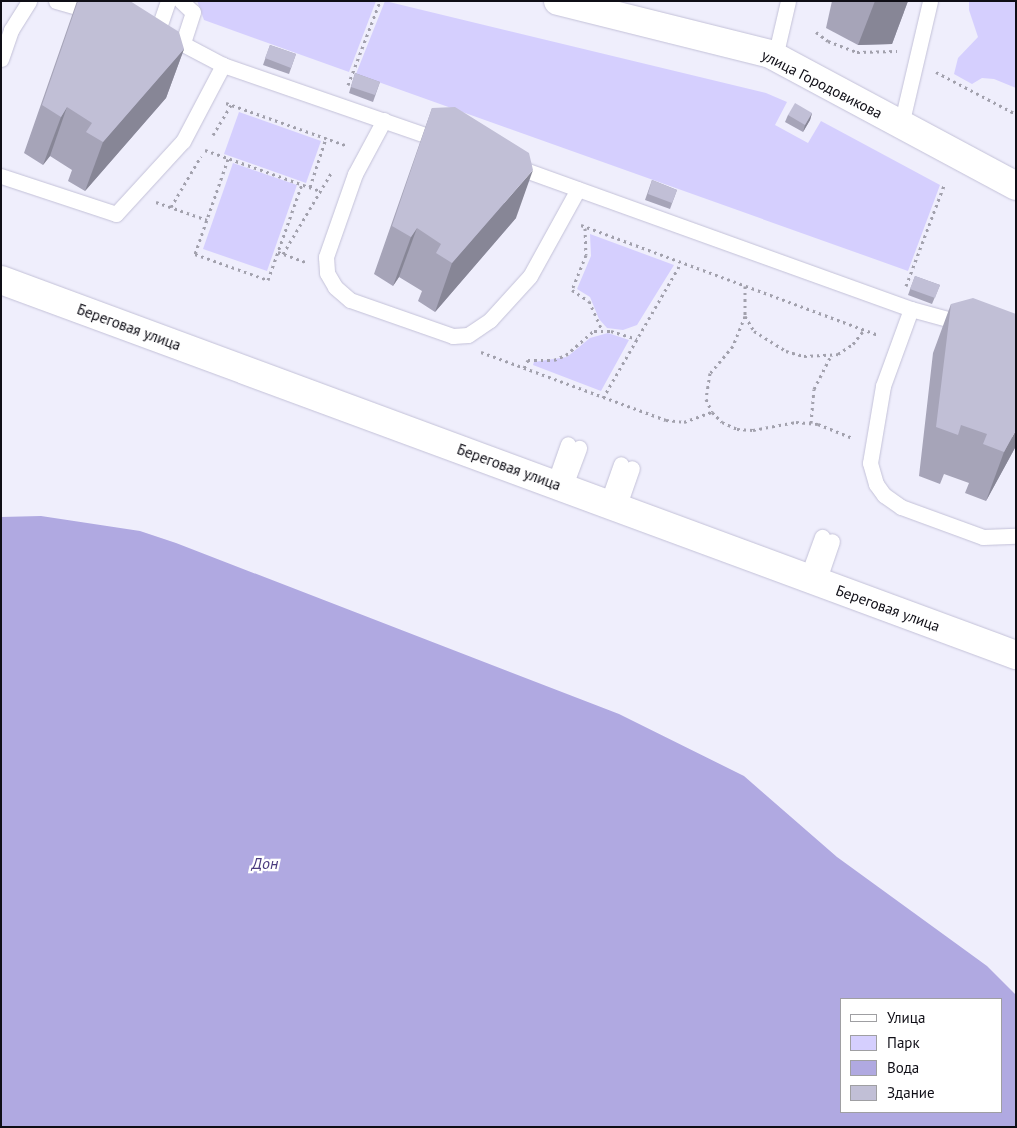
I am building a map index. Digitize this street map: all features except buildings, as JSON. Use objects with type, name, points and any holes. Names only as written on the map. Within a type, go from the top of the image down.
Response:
[{"type":"street","name":"улица Городовикова","points":[[558,1],[623,9],[775,57],[1016,186]]},
{"type":"street","name":"Береговая улица","points":[[1,280],[812,580],[1014,649]]},
{"type":"lane","points":[[1,59],[11,30],[30,1]]},
{"type":"lane","points":[[56,1],[107,16],[110,9]]},
{"type":"lane","points":[[158,30],[168,1]]},
{"type":"lane","points":[[181,1],[193,12],[183,43]]},
{"type":"lane","points":[[775,57],[788,1]]},
{"type":"lane","points":[[901,125],[930,1]]},
{"type":"lane","points":[[142,26],[158,30],[223,65],[458,146]]},
{"type":"lane","points":[[1,176],[108,213],[122,210],[183,141],[223,65]]},
{"type":"lane","points":[[384,120],[365,152],[326,257],[328,273],[335,287],[350,300],[461,337],[490,320],[530,276],[578,189]]},
{"type":"lane","points":[[495,160],[911,309],[978,328]]},
{"type":"lane","points":[[911,309],[883,386],[871,474],[892,503],[984,537],[1016,536]]},
{"type":"lane","points":[[559,486],[574,446]]},
{"type":"lane","points":[[612,506],[627,466]]},
{"type":"lane","points":[[812,580],[827,539]]},
{"type":"path","points":[[352,75],[380,1]]},
{"type":"path","points":[[207,96],[365,152]]},
{"type":"path","points":[[310,187],[326,138]]},
{"type":"path","points":[[342,153],[347,146]]},
{"type":"path","points":[[204,150],[320,191]]},
{"type":"path","points":[[228,158],[195,254],[268,280],[302,184]]},
{"type":"path","points":[[283,254],[333,168]]},
{"type":"path","points":[[911,273],[945,184]]},
{"type":"path","points":[[136,194],[207,220]]},
{"type":"path","points":[[562,218],[899,343]]},
{"type":"path","points":[[585,227],[586,255],[572,290],[589,301],[602,330]]},
{"type":"path","points":[[603,398],[681,263]]},
{"type":"path","points":[[744,286],[745,316],[733,346],[710,373],[706,399],[712,412],[722,422],[753,430],[796,422],[811,423],[838,430],[873,450]]},
{"type":"path","points":[[745,316],[754,331],[786,351],[804,356],[832,355],[854,344],[864,330]]},
{"type":"path","points":[[524,368],[528,360],[554,360],[566,355],[594,332],[602,330],[638,338]]},
{"type":"path","points":[[461,337],[468,347],[666,420],[684,422],[712,412]]},
{"type":"path","points":[[811,423],[814,389],[832,355]]},
{"type":"green space","points":[[197,1],[376,1],[349,72],[204,20]]},
{"type":"green space","points":[[385,1],[766,93],[787,102],[775,125],[808,143],[821,121],[940,185],[908,271],[356,74]]},
{"type":"green space","points":[[969,1],[1016,1],[1016,88],[994,79],[982,78],[972,84],[954,74],[958,58],[978,37],[969,10]]},
{"type":"green space","points":[[239,112],[321,141],[306,183],[224,154]]},
{"type":"green space","points":[[233,163],[297,185],[267,271],[203,249]]},
{"type":"green space","points":[[590,234],[674,265],[637,325],[623,330],[607,328],[599,319],[590,297],[577,289],[591,256]]},
{"type":"green space","points":[[608,333],[629,340],[601,391],[533,365],[534,362],[567,357],[590,338]]},
{"type":"water","name":"Дон","points":[[41,516],[140,531],[176,543],[619,714],[744,776],[837,857],[987,966],[1016,995],[1016,1127],[1,1127],[1,517]]}]
